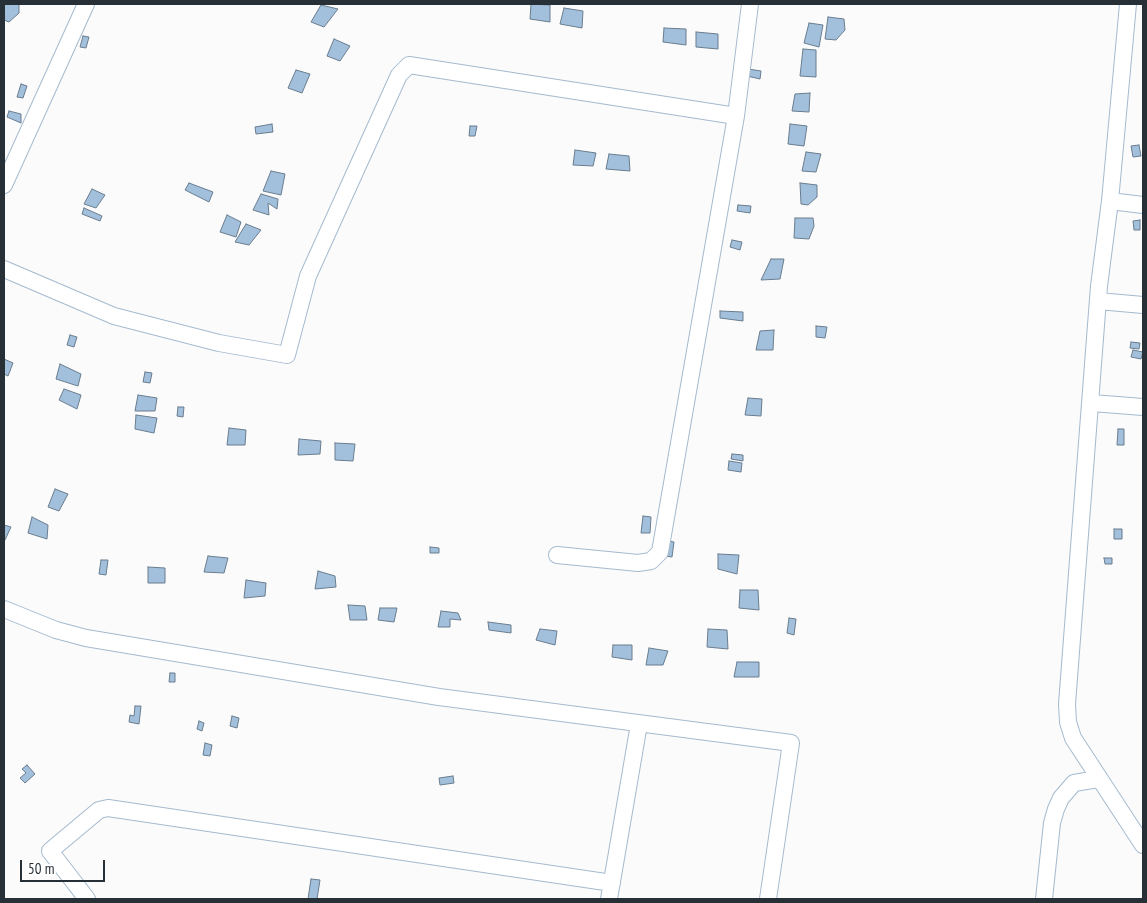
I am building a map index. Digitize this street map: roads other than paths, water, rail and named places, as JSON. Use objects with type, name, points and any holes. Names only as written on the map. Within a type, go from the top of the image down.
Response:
[{"type":"street","points":[[4,185],[86,4]]},
{"type":"street","points":[[557,555],[638,564],[651,561],[660,552],[736,116],[750,4]]},
{"type":"street","points":[[1128,4],[1110,201],[1098,301],[1092,403],[1067,704],[1068,722],[1073,738],[1098,779],[1143,845]]},
{"type":"street","points":[[4,269],[114,316],[219,343],[287,355],[308,276],[399,75],[409,66],[736,116]]},
{"type":"street","points":[[1110,201],[1143,205]]},
{"type":"street","points":[[1098,301],[1143,305]]},
{"type":"street","points":[[1092,403],[1143,407]]},
{"type":"street","points":[[4,610],[56,630],[86,638],[439,697],[791,743],[768,899]]},
{"type":"street","points":[[87,899],[50,851],[99,810],[108,808],[610,891],[638,724]]},
{"type":"street","points":[[1044,899],[1052,823],[1056,809],[1061,798],[1074,783],[1098,779]]}]
